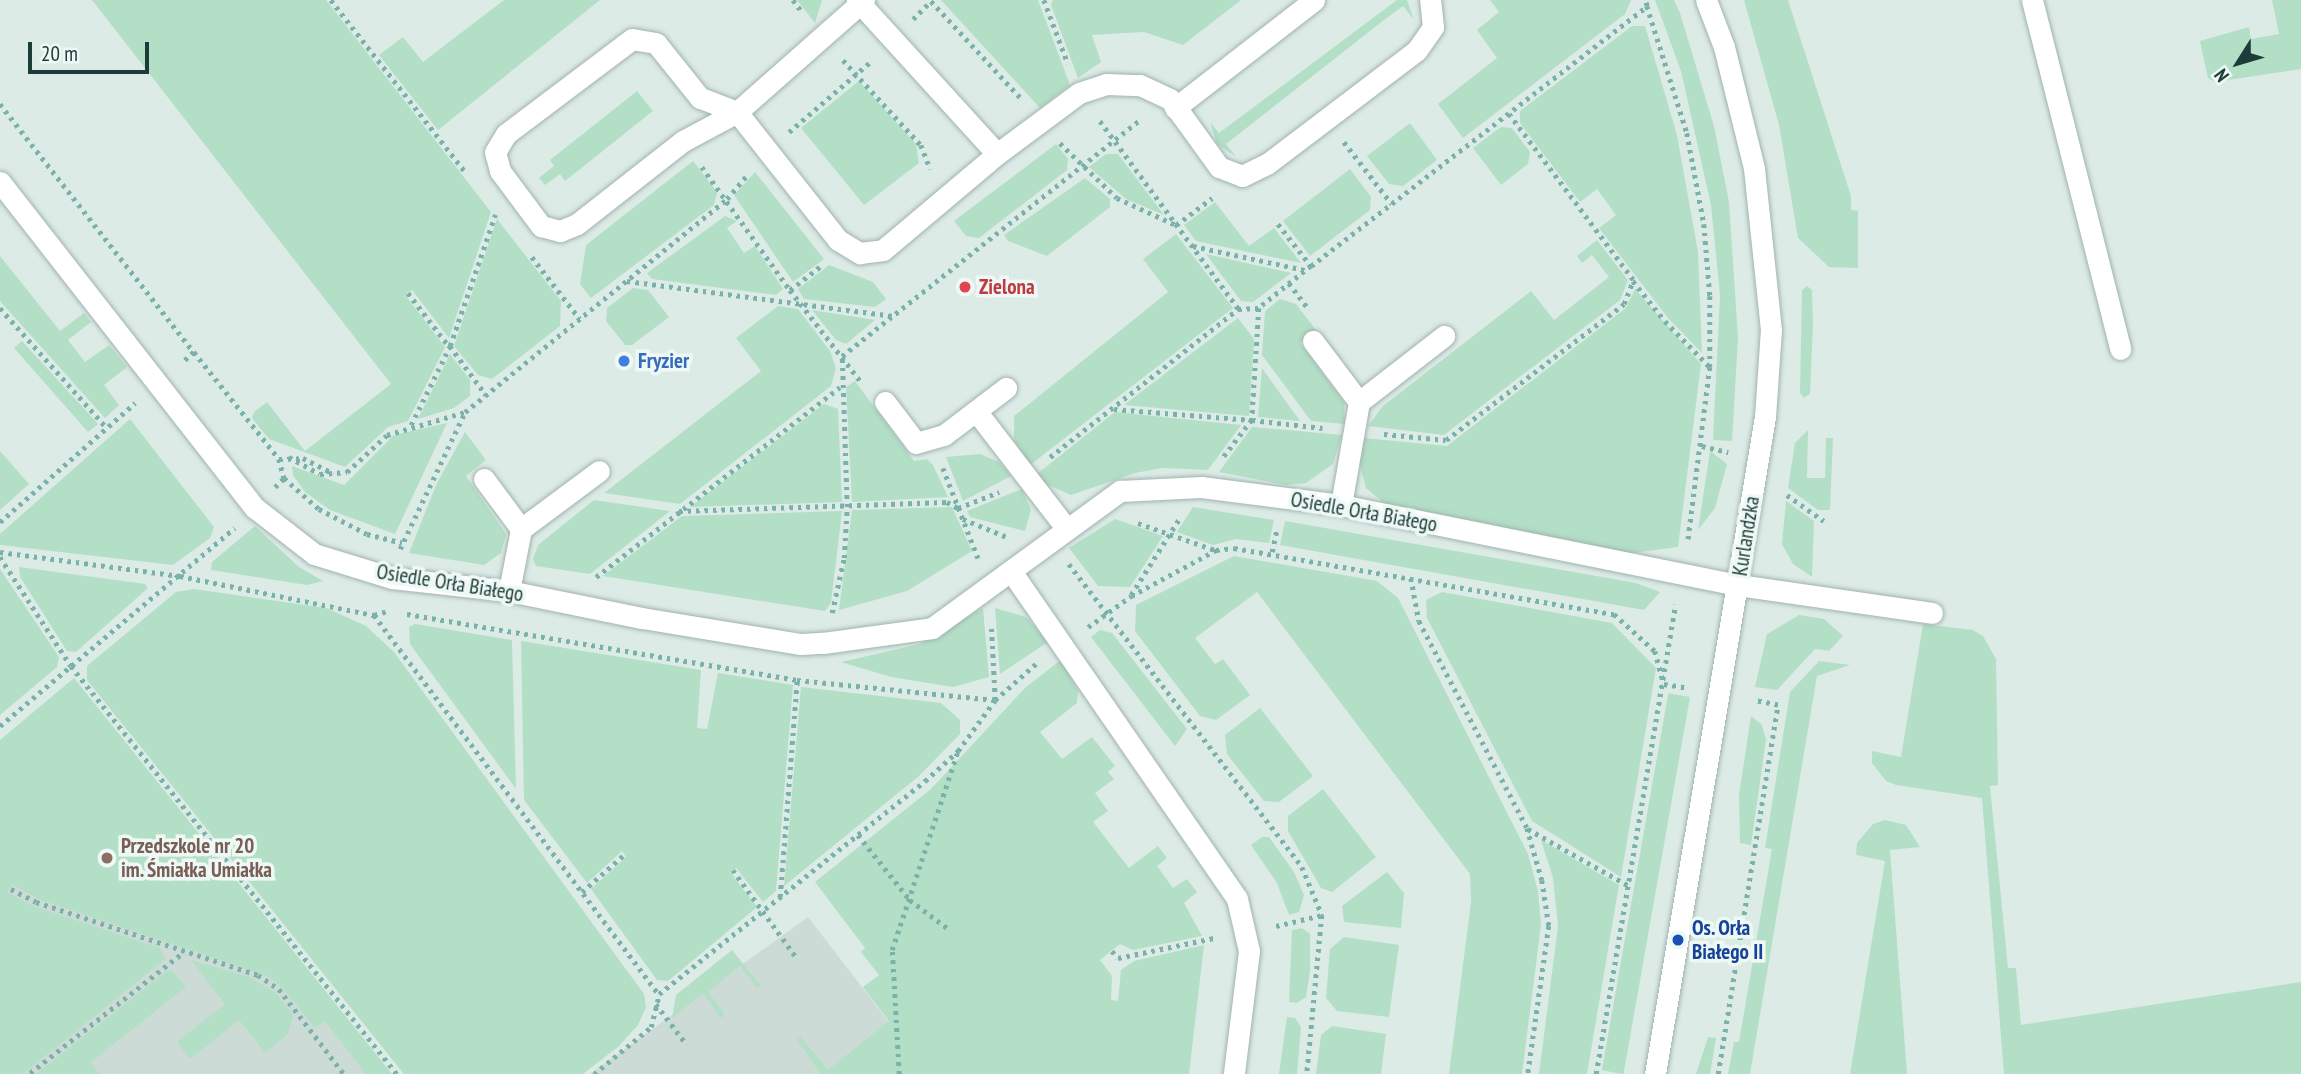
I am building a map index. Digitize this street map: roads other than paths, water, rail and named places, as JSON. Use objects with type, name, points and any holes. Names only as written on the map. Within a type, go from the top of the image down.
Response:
[{"type":"street","points":[[1172,103],[1314,0]]},
{"type":"street","points":[[997,154],[860,1],[737,112],[683,141],[577,223],[559,231],[541,226],[500,171],[495,152],[506,134],[632,39],[656,43],[700,98],[737,112],[838,240],[860,253],[883,250],[997,154],[1079,93],[1093,88],[1140,85],[1172,103],[1219,167],[1242,176],[1267,164],[1417,50],[1433,27],[1430,0]]},
{"type":"street","name":"Kurlandzka","points":[[1655,1074],[1765,417],[1771,330],[1754,168],[1728,59],[1706,0]]},
{"type":"street","points":[[2032,0],[2120,349]]},
{"type":"street","name":"Osiedle Orła Białego","points":[[0,182],[255,508],[314,554],[392,578],[509,591],[642,618],[823,643],[932,628],[1120,491],[1201,488],[1340,505],[1738,585],[1932,613]]},
{"type":"street","points":[[1340,505],[1359,402],[1444,337]]},
{"type":"street","points":[[1312,341],[1359,402]]},
{"type":"street","points":[[885,402],[916,443],[944,435],[1006,388]]},
{"type":"street","points":[[976,411],[1067,529]]},
{"type":"street","points":[[509,591],[521,529],[599,471]]},
{"type":"street","points":[[484,479],[521,529]]},
{"type":"street","points":[[1011,571],[1065,644],[1237,900],[1249,951],[1234,1074]]},
{"type":"place","name":"Zielona","points":[[965,287]]},
{"type":"place","name":"Fryzier","points":[[624,361]]},
{"type":"place","name":"Przedszkole nr 20 im. Śmiałka Umiałka","points":[[107,858]]},
{"type":"place","name":"Os. Orła Białego II","points":[[1678,940]]}]
